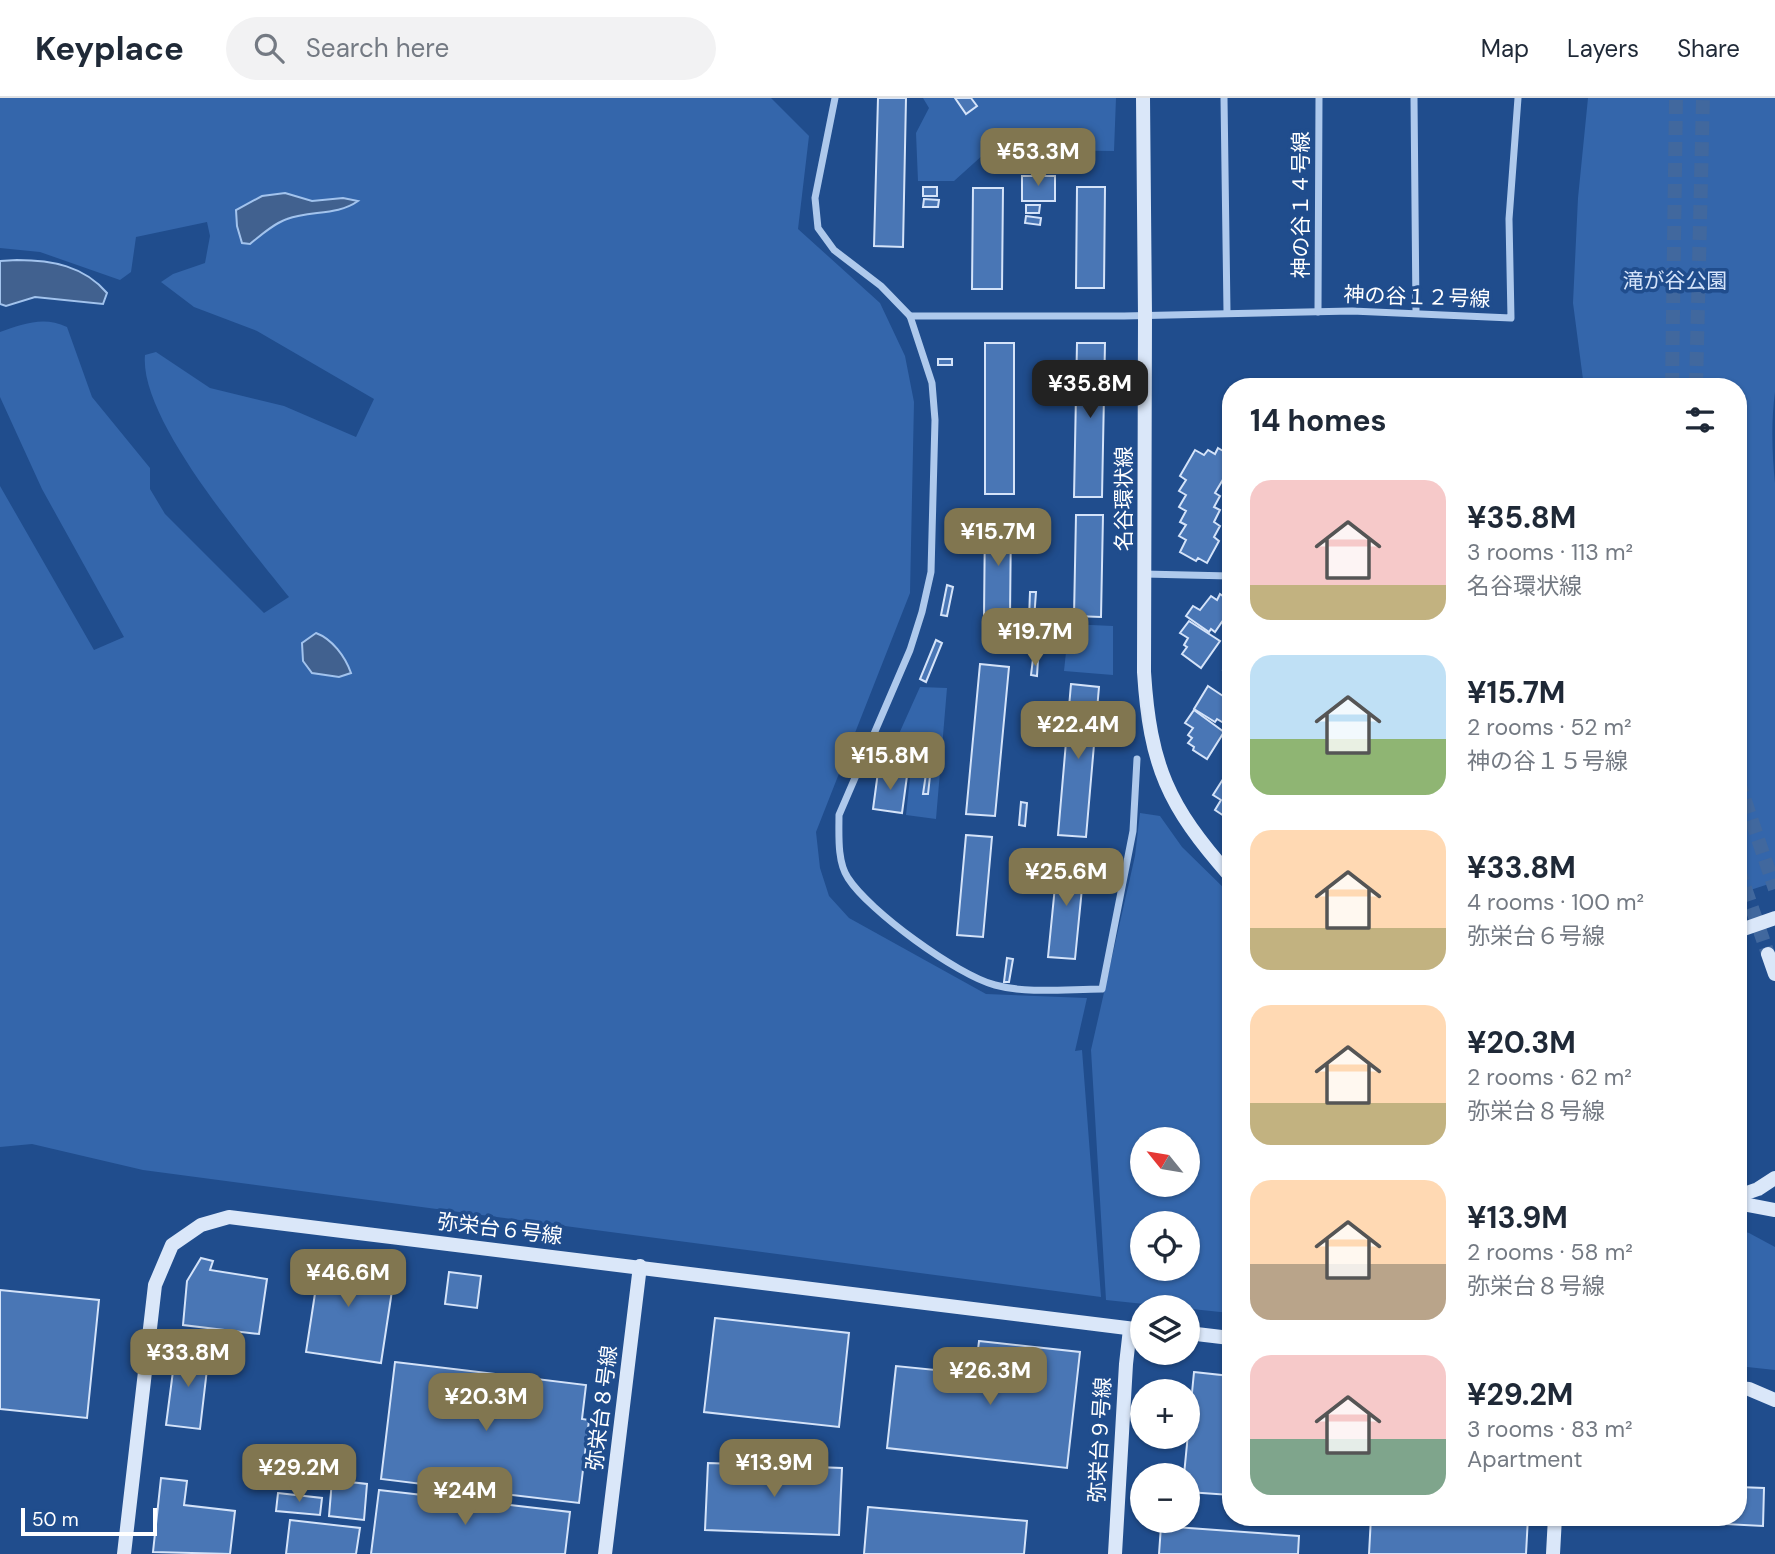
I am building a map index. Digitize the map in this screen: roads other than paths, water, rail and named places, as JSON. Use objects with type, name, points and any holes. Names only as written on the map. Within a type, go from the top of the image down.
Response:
[{"type":"street","points":[[835,98],[815,198],[818,228],[834,250],[881,286],[910,316],[932,383],[935,420],[931,572],[910,650],[839,815],[839,845],[846,876],[868,903],[957,968],[992,984],[1012,989],[1102,989],[1133,831],[1137,759]]},
{"type":"street","name":"名谷環状線","points":[[1143,98],[1146,316],[1144,672],[1147,711],[1161,775],[1173,801],[1189,827],[1222,866]]},
{"type":"street","points":[[1224,98],[1227,312]]},
{"type":"street","name":"神の谷１４号線","points":[[1318,312],[1319,98]]},
{"type":"street","points":[[1415,98],[1416,313]]},
{"type":"street","name":"神の谷１２号線","points":[[910,316],[1146,316],[1227,312],[1318,312],[1511,318],[1509,219],[1518,98]]},
{"type":"street","points":[[1144,574],[1222,576]]},
{"type":"street","points":[[1747,928],[1775,918]]},
{"type":"street","points":[[1768,954],[1775,974]]},
{"type":"street","points":[[1747,1193],[1759,1189],[1775,1178]]},
{"type":"street","points":[[1747,1205],[1775,1210]]},
{"type":"street","name":"弥栄台６号線","points":[[124,1554],[155,1285],[172,1245],[201,1225],[229,1217],[1130,1328]]},
{"type":"street","name":"弥栄台８号線","points":[[605,1554],[640,1266]]},
{"type":"street","points":[[1200,1334],[1222,1337]]},
{"type":"street","name":"弥栄台９号線","points":[[1115,1554],[1126,1364],[1130,1350]]},
{"type":"street","points":[[1747,1389],[1775,1401]]},
{"type":"street","points":[[1553,1554],[1555,1526]]},
{"type":"tunnel","points":[[1672,378],[1676,98]]},
{"type":"tunnel","points":[[1696,378],[1703,98]]},
{"type":"tunnel","points":[[1747,807],[1775,889]]},
{"type":"tunnel","points":[[1747,894],[1768,954]]},
{"type":"park label","name":"滝が谷公園","points":[[1675,281]]}]
